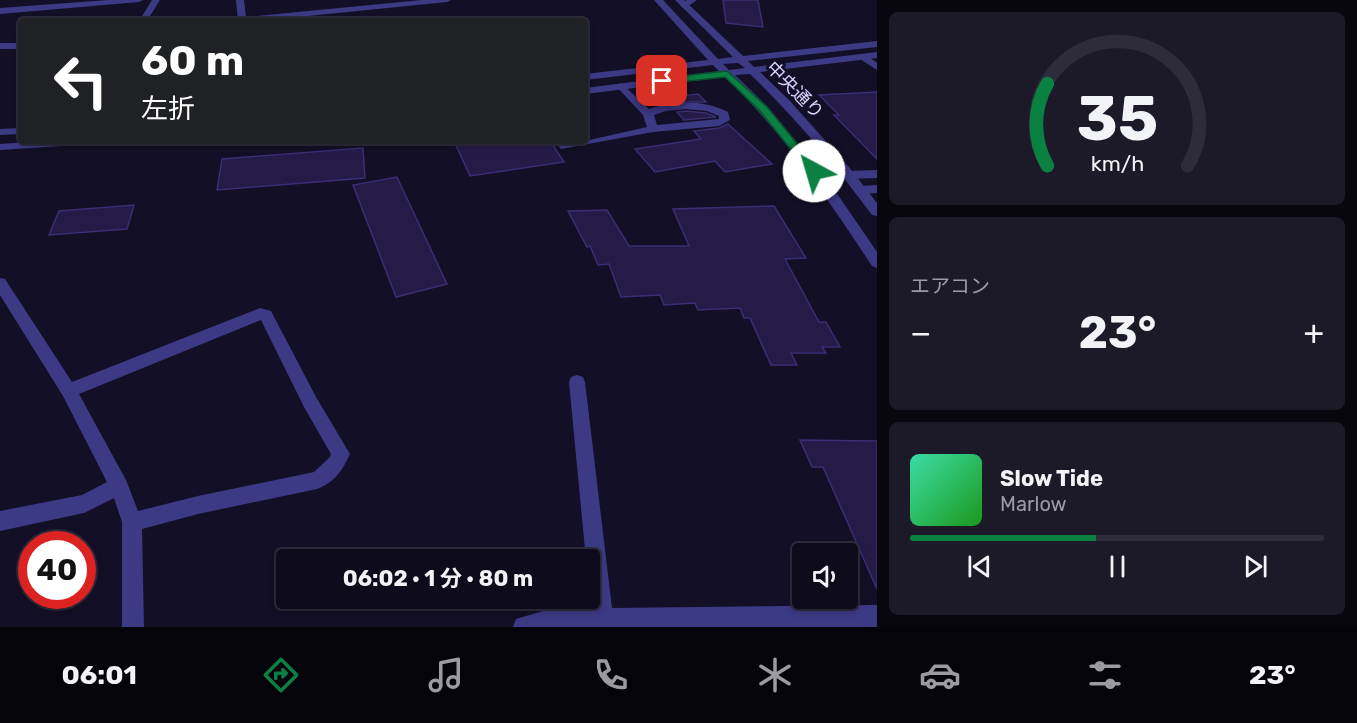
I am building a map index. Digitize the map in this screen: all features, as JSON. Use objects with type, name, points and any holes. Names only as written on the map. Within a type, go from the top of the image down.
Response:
[{"type":"street","points":[[0,11],[76,3],[139,0]]},
{"type":"street","points":[[145,18],[156,0]]},
{"type":"street","points":[[240,0],[242,18]]},
{"type":"street","points":[[262,18],[447,0]]},
{"type":"street","name":"中央通り","points":[[658,0],[727,74],[764,109],[806,160],[877,263]]},
{"type":"street","name":"中央通り","points":[[685,2],[739,60],[786,103],[860,190],[873,201],[877,212]]},
{"type":"street","points":[[588,77],[877,44]]},
{"type":"street","points":[[0,46],[18,46]]},
{"type":"street","points":[[588,91],[877,55]]},
{"type":"street","points":[[863,57],[877,67]]},
{"type":"street","points":[[621,86],[648,114],[653,129]]},
{"type":"street","points":[[588,142],[653,129],[719,123],[725,120],[724,114],[716,108],[704,105],[655,109],[648,114]]},
{"type":"street","points":[[0,132],[18,131]]},
{"type":"street","points":[[0,147],[44,144]]},
{"type":"street","points":[[563,144],[565,147],[580,144]]},
{"type":"street","points":[[848,175],[877,174]]},
{"type":"street","points":[[860,190],[877,189]]},
{"type":"street","points":[[0,283],[69,391],[119,486],[132,522],[133,627]]},
{"type":"street","points":[[69,391],[260,314],[266,315],[310,402],[340,454],[335,466],[327,475],[317,480],[198,505],[132,522]]},
{"type":"street","points":[[577,382],[602,618]]},
{"type":"street","points":[[0,521],[84,504],[119,486]]},
{"type":"street","points":[[524,627],[554,619],[877,616]]},
{"type":"building","points":[[723,0],[758,0],[763,27],[726,23]]},
{"type":"building","points":[[877,92],[877,159],[834,115],[839,115],[819,95]]},
{"type":"building","points":[[698,94],[706,102],[668,102],[664,98]]},
{"type":"building","points":[[677,112],[706,113],[716,117],[684,120]]},
{"type":"building","points":[[728,124],[772,164],[725,172],[715,161],[655,172],[635,149],[701,139],[694,131],[719,128]]},
{"type":"building","points":[[455,144],[552,144],[564,162],[470,176]]},
{"type":"building","points":[[363,148],[365,178],[217,190],[222,159]]},
{"type":"building","points":[[397,177],[447,284],[396,297],[353,185]]},
{"type":"building","points":[[134,205],[127,229],[49,235],[59,211]]},
{"type":"building","points":[[774,206],[806,258],[785,259],[819,322],[826,322],[840,347],[822,347],[826,353],[791,353],[797,365],[771,365],[750,318],[744,318],[740,308],[698,310],[695,303],[664,305],[660,295],[621,297],[609,264],[598,265],[590,246],[587,247],[568,211],[607,210],[629,246],[689,246],[673,209]]},
{"type":"building","points":[[800,440],[877,441],[877,589],[823,467],[812,467]]},
{"type":"route","points":[[662,81],[727,74],[764,109],[814,171]]}]
